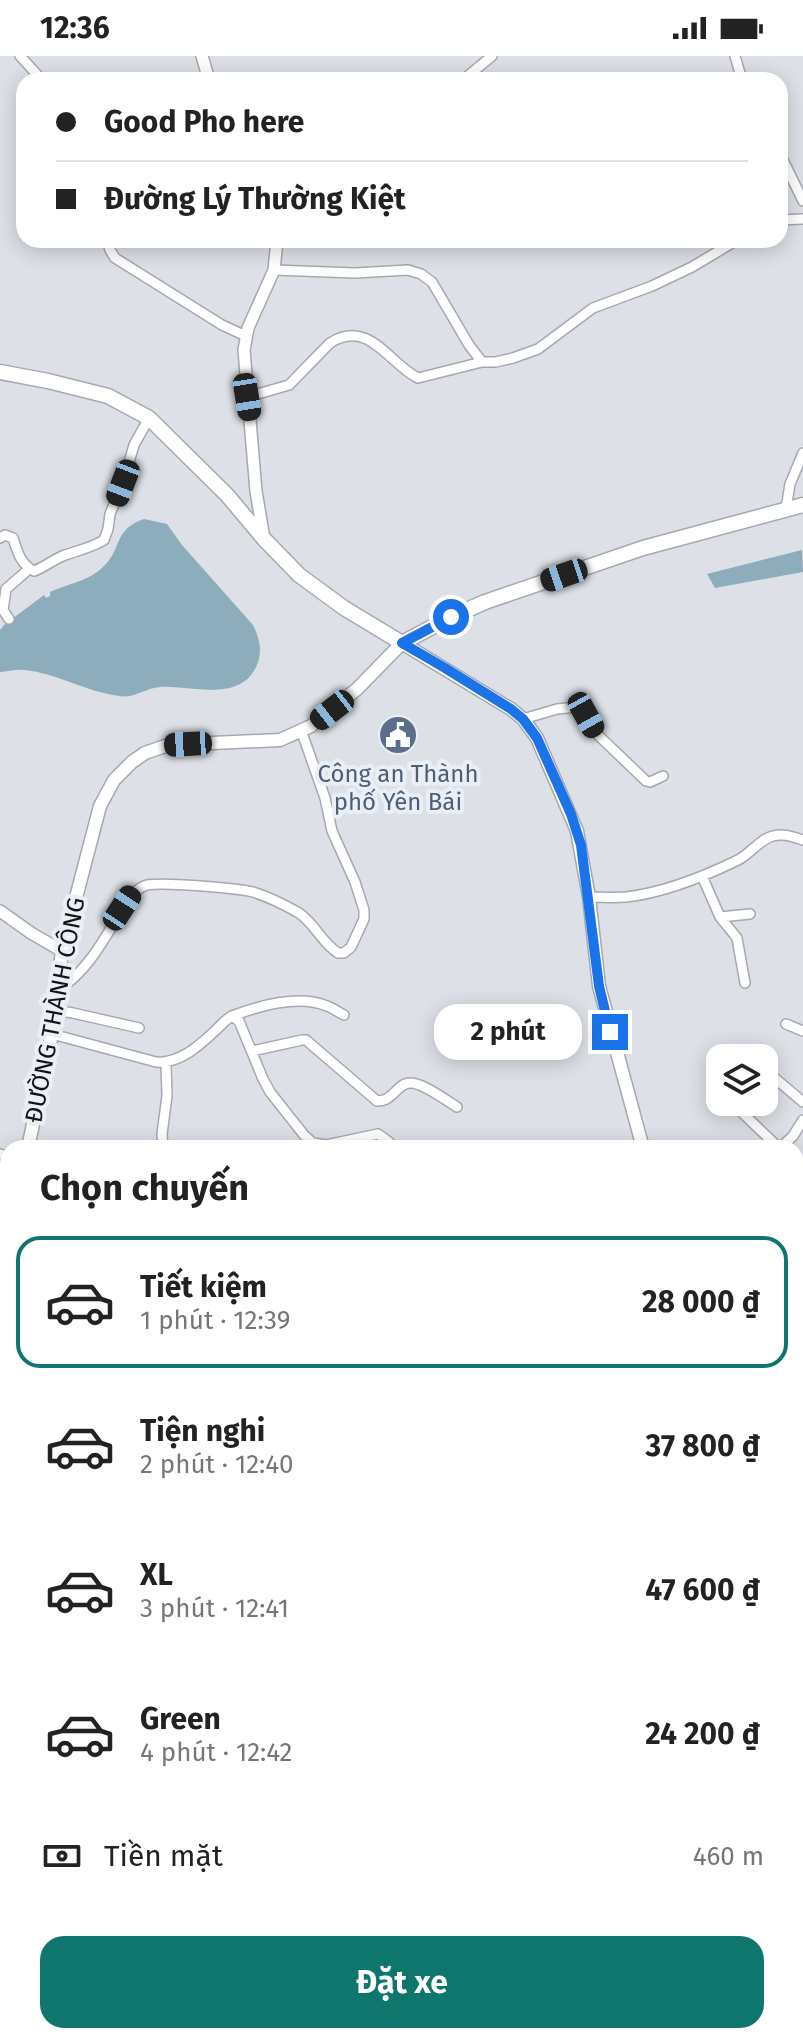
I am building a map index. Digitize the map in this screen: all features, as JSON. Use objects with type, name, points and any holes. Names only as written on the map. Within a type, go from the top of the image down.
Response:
[{"type":"main road","points":[[0,372],[108,396],[149,418],[222,489],[299,575],[344,608],[495,698],[523,719],[537,738],[577,831],[589,897],[599,986],[641,1140]]},
{"type":"main road","points":[[402,643],[485,602],[643,548],[803,505]]},
{"type":"main road","name":"ĐƯỜNG THÀNH CÔNG","points":[[30,1140],[52,1034],[62,951],[100,806],[114,780],[145,753],[168,745],[280,740],[311,726],[357,689],[402,643]]},
{"type":"street","points":[[20,56],[35,72]]},
{"type":"street","points":[[473,72],[492,56]]},
{"type":"street","points":[[788,172],[803,201]]},
{"type":"street","points":[[109,248],[123,263],[222,325],[246,336]]},
{"type":"street","points":[[264,539],[256,491],[244,350],[246,336],[274,270],[276,248]]},
{"type":"street","points":[[247,397],[289,385],[330,343],[350,335],[372,342],[418,378],[482,362],[504,360],[538,349],[593,308],[652,286],[724,248]]},
{"type":"street","points":[[274,270],[355,273],[408,270],[421,274],[432,282],[482,362]]},
{"type":"street","points":[[0,538],[5,535],[13,538],[21,558],[34,571],[52,560],[104,540],[134,445],[149,418]]},
{"type":"street","points":[[786,509],[790,484],[803,453]]},
{"type":"street","points":[[9,619],[3,610],[6,589],[29,569]]},
{"type":"street","points":[[523,719],[577,707],[603,741],[646,781],[663,776]]},
{"type":"street","points":[[57,990],[83,969],[131,895],[137,889],[151,885],[253,892],[305,918],[338,953],[344,953],[351,947],[364,919],[362,902],[332,831],[325,798],[301,730]]},
{"type":"street","points":[[589,897],[642,894],[702,876],[744,857],[769,837],[786,835],[803,840]]},
{"type":"street","points":[[702,876],[720,917],[737,938],[745,983]]},
{"type":"street","points":[[0,911],[62,951]]},
{"type":"street","points":[[720,917],[750,914]]},
{"type":"street","points":[[52,1034],[166,1063],[181,1058],[232,1016],[258,1008],[294,1002],[317,1003],[344,1015]]},
{"type":"street","points":[[54,1010],[139,1028]]},
{"type":"street","points":[[232,1016],[239,1021],[270,1092],[310,1140]]},
{"type":"street","points":[[786,1024],[803,1031]]},
{"type":"street","points":[[252,1051],[306,1040],[377,1101],[386,1100],[403,1085],[412,1082],[457,1107]]},
{"type":"street","points":[[162,1140],[167,1096],[166,1063]]},
{"type":"street","points":[[778,1081],[803,1102]]},
{"type":"street","points":[[746,1116],[771,1140]]},
{"type":"street","points":[[789,1140],[803,1120]]},
{"type":"street","points":[[350,1140],[378,1134],[386,1140]]},
{"type":"water","points":[[144,519],[167,524],[253,625],[260,651],[256,667],[248,678],[226,689],[160,687],[124,697],[36,672],[0,672],[0,630],[4,625],[44,595],[46,598],[50,592],[97,572],[109,560],[127,528]]},
{"type":"water","points":[[802,550],[803,572],[715,588],[707,574]]},
{"type":"place","name":"Công an Thành phố Yên Bái","points":[[398,735]]},
{"type":"route","points":[[451,617],[402,643],[511,709],[537,738],[571,814],[581,845],[599,986],[610,1032]]}]
